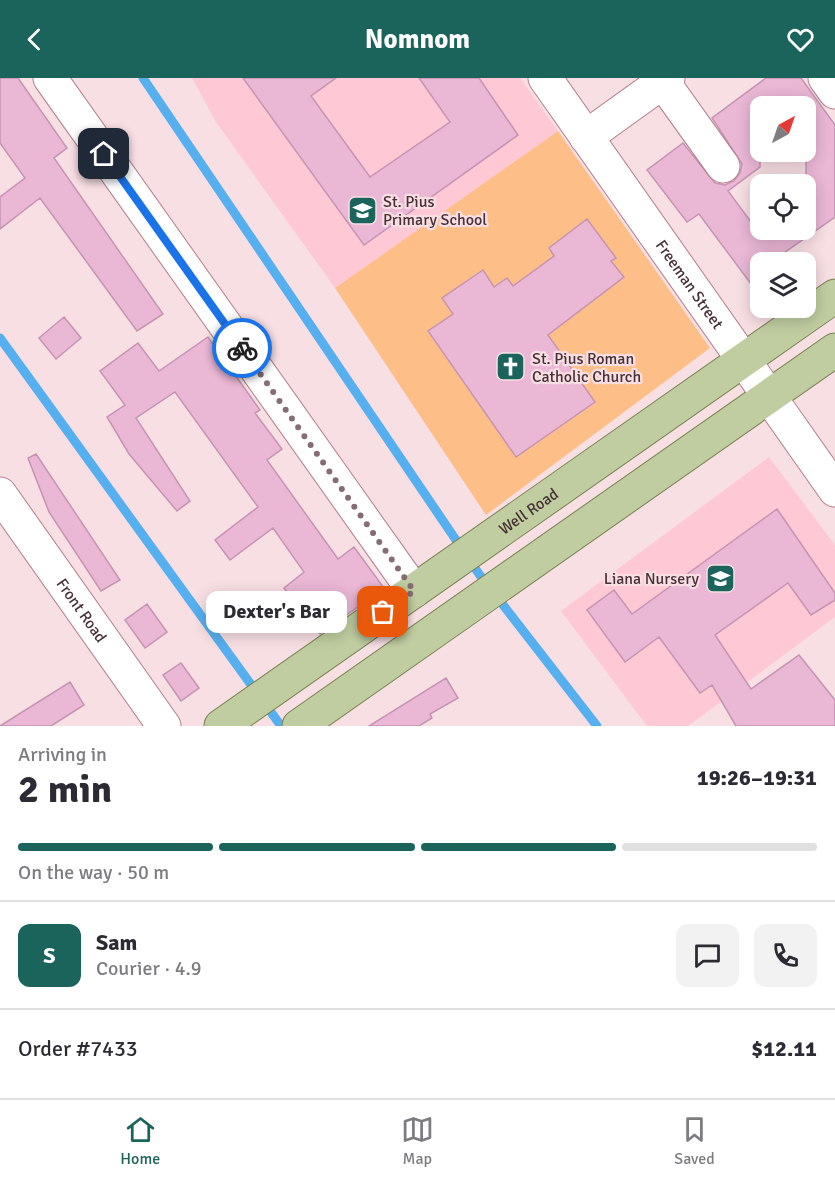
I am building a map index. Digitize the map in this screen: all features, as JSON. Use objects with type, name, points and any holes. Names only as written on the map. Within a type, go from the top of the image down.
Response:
[{"type":"main road","name":"Well Road","points":[[221,726],[422,586],[499,529],[835,296]]},
{"type":"main road","points":[[304,724],[451,618],[769,399],[835,350]]},
{"type":"street","points":[[50,78],[422,586]]},
{"type":"street","name":"Freeman Street","points":[[545,78],[835,490]]},
{"type":"street","points":[[825,78],[835,92]]},
{"type":"street","points":[[586,137],[664,79],[723,166]]},
{"type":"street","name":"Front Road","points":[[0,494],[11,532],[164,726]]},
{"type":"shaded area","name":"St. Pius Primary School","points":[[192,78],[520,78],[558,131],[335,288],[216,122]]},
{"type":"shaded area","points":[[558,131],[710,348],[486,515],[335,288]],"holes":[[[482,270],[494,287],[507,278],[595,403],[516,457],[428,332],[453,314],[442,298]]]},
{"type":"shaded area","name":"Liana Nursery","points":[[769,457],[835,545],[835,617],[688,726],[647,726],[561,611]]},
{"type":"building","points":[[0,78],[18,78],[67,148],[54,158],[163,314],[137,331],[40,198],[0,229],[0,197],[25,178],[0,143]]},
{"type":"building","points":[[243,78],[336,78],[311,96],[370,177],[450,122],[419,78],[479,78],[518,135],[364,245]]},
{"type":"building","points":[[766,78],[801,78],[814,96],[750,96],[750,162],[760,162],[760,167],[728,191],[750,221],[750,240],[802,240],[785,252],[750,252],[750,283],[699,214],[687,222],[647,170],[683,143],[715,183],[725,185],[734,181],[740,173],[742,164],[712,118]]},
{"type":"building","points":[[816,99],[835,125],[835,217],[816,230],[816,174],[806,174],[806,162],[816,162]]},
{"type":"building","name":"St. Pius Roman Catholic Church","points":[[587,219],[616,258],[611,261],[624,277],[548,335],[595,402],[516,457],[428,331],[453,314],[442,298],[483,270],[494,287],[507,278],[513,286],[554,256],[549,248]]},
{"type":"building","points":[[64,317],[81,338],[56,359],[39,338]]},
{"type":"building","points":[[208,337],[260,410],[255,413],[282,449],[267,460],[338,559],[354,547],[384,588],[320,634],[284,588],[304,572],[273,528],[230,560],[215,540],[258,507],[175,392],[136,418],[190,501],[177,511],[129,454],[107,417],[125,405],[100,371],[138,343],[159,371]]},
{"type":"building","points":[[36,454],[120,580],[101,591],[49,512],[28,458]]},
{"type":"building","points":[[777,509],[835,593],[835,600],[811,615],[788,583],[715,635],[751,689],[799,655],[835,700],[835,726],[736,726],[712,685],[700,693],[659,637],[625,662],[587,610],[614,590],[632,614]]},
{"type":"building","points":[[147,604],[167,632],[145,648],[125,620]]},
{"type":"building","points":[[181,663],[199,688],[181,701],[163,675]]},
{"type":"building","points":[[446,678],[458,698],[430,714],[432,718],[419,726],[369,726]]},
{"type":"building","points":[[70,682],[84,705],[51,726],[0,726]]},
{"type":"waterway","points":[[143,78],[479,574],[597,726]]},
{"type":"waterway","points":[[0,338],[281,726]]},
{"type":"way so far","points":[[242,348],[414,591],[383,612]]},
{"type":"place","name":"St. Pius Primary School","points":[[362,210]]},
{"type":"place","name":"St. Pius Roman Catholic Church","points":[[511,367]]},
{"type":"place","name":"Liana Nursery","points":[[720,578]]},
{"type":"place","name":"Dexter's Bar","points":[[383,612]]},
{"type":"route","points":[[104,154],[242,348]]}]
